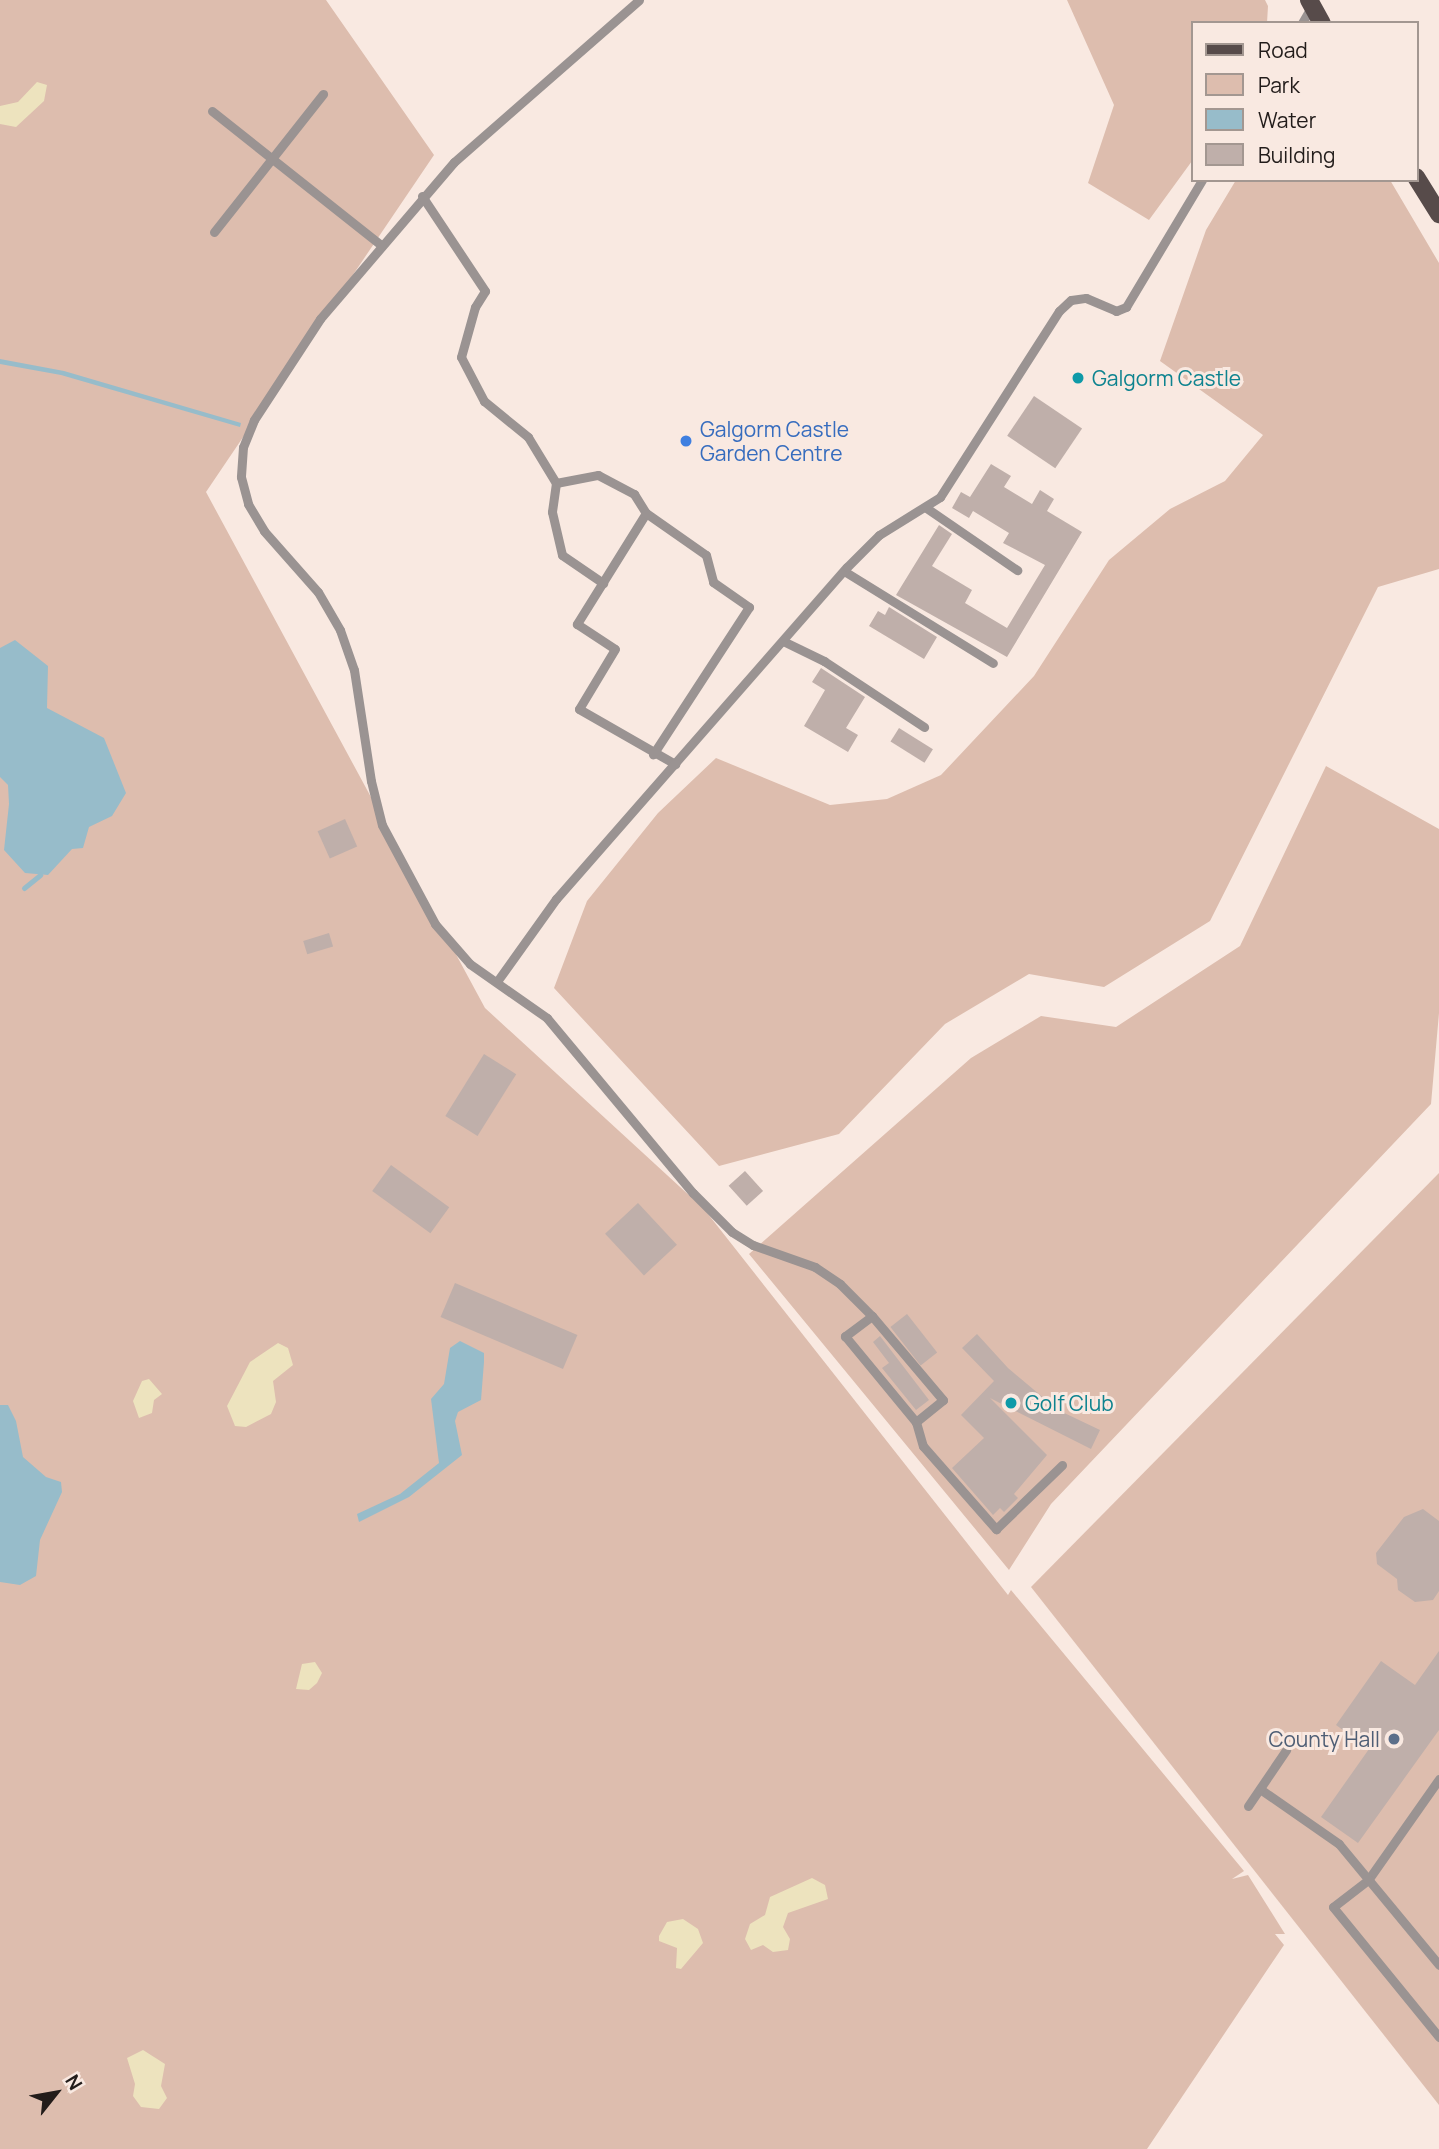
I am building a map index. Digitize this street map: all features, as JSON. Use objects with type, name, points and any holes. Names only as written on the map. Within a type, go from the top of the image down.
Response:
[{"type":"main road","points":[[1310,3],[1321,21]]},
{"type":"main road","points":[[1418,180],[1439,214]]},
{"type":"lane","points":[[639,0],[524,99],[422,196],[381,245],[320,319],[254,420],[243,447],[241,477],[248,504],[264,531],[318,592],[340,630],[354,670],[370,781],[382,825],[407,878],[435,924],[470,964],[498,980],[547,1018],[693,1193],[732,1232],[753,1245],[815,1267],[840,1284],[872,1316],[943,1401],[916,1422]]},
{"type":"lane","points":[[1303,21],[1310,3]]},
{"type":"lane","points":[[214,232],[323,94]]},
{"type":"lane","points":[[212,111],[381,245]]},
{"type":"lane","points":[[498,980],[556,899],[844,571],[879,535],[940,497],[1059,311],[1071,300],[1086,298],[1116,311],[1126,307],[1201,182]]},
{"type":"lane","points":[[422,196],[485,290],[475,307],[461,357],[484,401],[528,437],[556,483],[552,512],[562,555],[603,583]]},
{"type":"lane","points":[[556,483],[598,475],[634,494],[646,513],[706,555],[713,582],[749,607],[653,754]]},
{"type":"lane","points":[[925,507],[1017,570]]},
{"type":"lane","points":[[646,513],[577,624],[615,649],[579,709],[653,754],[675,764]]},
{"type":"lane","points":[[844,571],[993,663]]},
{"type":"lane","points":[[783,641],[824,661],[924,727]]},
{"type":"lane","points":[[872,1316],[845,1336],[916,1422],[923,1446],[996,1529],[1062,1465]]},
{"type":"lane","points":[[1248,1806],[1286,1750]]},
{"type":"lane","points":[[1439,1779],[1368,1880],[1333,1907],[1439,2037]]},
{"type":"lane","points":[[1260,1788],[1339,1844],[1439,1965]]},
{"type":"green space","points":[[0,0],[326,0],[434,155],[206,492],[485,1008],[704,1209],[1008,1595],[1011,1590],[1244,1871],[1232,1879],[1248,1875],[1285,1934],[1275,1934],[1284,1945],[1147,2149],[0,2149]]},
{"type":"green space","points":[[1067,0],[1265,0],[1268,6],[1267,21],[1190,21],[1190,164],[1149,220],[1088,183],[1114,105]]},
{"type":"green space","points":[[1235,182],[1391,182],[1439,263],[1439,569],[1378,587],[1210,921],[1104,987],[1029,974],[945,1024],[839,1134],[719,1166],[554,988],[587,901],[658,813],[716,758],[830,805],[887,799],[941,775],[1034,676],[1109,560],[1170,509],[1225,481],[1263,435],[1160,361],[1206,230]]},
{"type":"green space","points":[[1326,766],[1439,829],[1439,1013],[1431,1104],[1051,1504],[1009,1570],[749,1254],[971,1058],[1041,1016],[1116,1027],[1240,946]]},
{"type":"green space","points":[[1439,1173],[1439,2105],[1031,1587]]},
{"type":"sand","points":[[37,82],[47,85],[44,101],[16,127],[0,124],[0,106],[18,102]]},
{"type":"sand","points":[[278,1343],[288,1348],[293,1365],[273,1381],[276,1402],[271,1414],[246,1427],[235,1426],[227,1406],[250,1362]]},
{"type":"sand","points":[[149,1379],[162,1394],[154,1400],[152,1413],[139,1418],[133,1401],[142,1381]]},
{"type":"sand","points":[[315,1662],[322,1673],[317,1683],[309,1690],[296,1689],[302,1664]]},
{"type":"sand","points":[[812,1878],[825,1885],[828,1899],[788,1913],[783,1927],[790,1939],[788,1950],[773,1952],[763,1945],[751,1950],[745,1939],[750,1924],[765,1915],[770,1897]]},
{"type":"sand","points":[[683,1919],[698,1929],[703,1943],[681,1969],[676,1968],[677,1948],[659,1941],[659,1936],[667,1922]]},
{"type":"sand","points":[[143,2050],[165,2064],[161,2086],[167,2098],[159,2109],[141,2107],[133,2096],[135,2084],[127,2058]]},
{"type":"water","points":[[0,359],[64,371],[241,423],[240,427],[61,375],[0,364]]},
{"type":"water","points":[[15,640],[48,666],[47,708],[104,738],[126,793],[112,816],[89,827],[83,848],[72,849],[48,875],[25,873],[4,850],[9,804],[8,785],[0,777],[0,648]]},
{"type":"water","points":[[460,1341],[484,1353],[481,1400],[458,1412],[455,1421],[462,1455],[409,1497],[359,1522],[357,1514],[400,1494],[439,1463],[431,1399],[444,1384],[450,1348]]},
{"type":"water","points":[[0,1405],[8,1405],[16,1421],[23,1457],[46,1477],[61,1482],[62,1492],[40,1540],[36,1576],[20,1585],[0,1582]]},
{"type":"building","points":[[1034,396],[1082,428],[1055,468],[1007,436]]},
{"type":"building","points":[[991,464],[1011,476],[1004,487],[1032,504],[1040,490],[1054,499],[1047,511],[1082,532],[1007,657],[896,595],[939,525],[952,534],[932,566],[972,590],[965,603],[1007,628],[1045,565],[1003,543],[1009,533],[973,511],[969,518],[952,508],[961,492],[970,497]]},
{"type":"building","points":[[889,607],[937,637],[924,659],[869,626],[878,611],[885,615]]},
{"type":"building","points":[[821,668],[865,697],[846,728],[858,735],[848,752],[804,726],[825,690],[812,682]]},
{"type":"building","points":[[899,728],[933,749],[924,763],[891,742]]},
{"type":"building","points":[[345,819],[357,846],[330,859],[318,831]]},
{"type":"building","points":[[329,933],[333,946],[307,954],[303,941]]},
{"type":"building","points":[[484,1054],[516,1074],[478,1136],[445,1116]]},
{"type":"building","points":[[391,1165],[449,1207],[430,1233],[372,1191]]},
{"type":"building","points":[[745,1171],[763,1191],[747,1206],[729,1186]]},
{"type":"building","points":[[638,1203],[677,1245],[644,1275],[605,1234]]},
{"type":"building","points":[[455,1283],[577,1335],[563,1369],[441,1317]]},
{"type":"building","points":[[907,1314],[937,1353],[921,1366],[890,1327]]},
{"type":"building","name":"Golf Club","points":[[977,1334],[1008,1368],[1058,1410],[1100,1430],[1091,1449],[990,1398],[1047,1455],[1014,1494],[1018,1498],[1004,1512],[1000,1508],[993,1515],[952,1468],[984,1438],[961,1415],[994,1381],[962,1348]]},
{"type":"building","points":[[880,1336],[929,1400],[916,1410],[882,1368],[889,1363],[873,1342]]},
{"type":"building","points":[[1423,1509],[1439,1521],[1439,1591],[1433,1600],[1415,1602],[1398,1590],[1397,1579],[1377,1564],[1376,1553],[1404,1517]]},
{"type":"building","name":"County Hall","points":[[1439,1651],[1439,1730],[1358,1843],[1321,1817],[1369,1749],[1336,1725],[1381,1661],[1415,1685]]},
{"type":"waterway","points":[[24,888],[40,875]]},
{"type":"place","name":"Galgorm Castle","points":[[1078,378]]},
{"type":"place","name":"Galgorm Castle Garden Centre","points":[[686,441]]},
{"type":"place","name":"Golf Club","points":[[1011,1403]]},
{"type":"place","name":"County Hall","points":[[1394,1739]]}]
